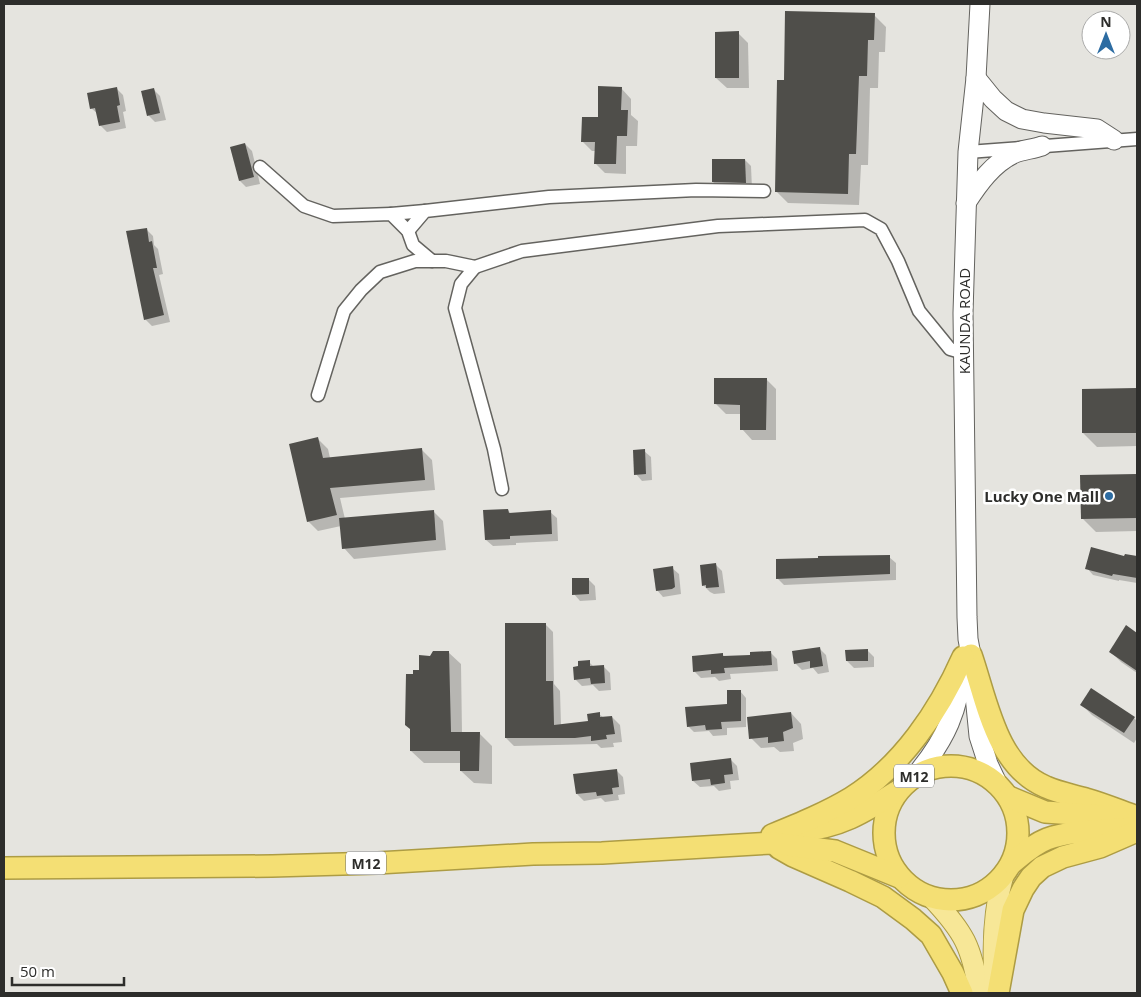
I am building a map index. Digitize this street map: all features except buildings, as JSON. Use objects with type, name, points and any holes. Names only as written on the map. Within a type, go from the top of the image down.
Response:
[{"type":"highway","points":[[968,650],[999,738],[1008,756],[1023,773],[1045,787],[1087,799],[1137,818]]},
{"type":"highway","points":[[962,993],[931,935],[913,919],[883,897],[850,880],[793,856],[772,839],[853,797],[893,765],[926,724],[968,650]]},
{"type":"highway","name":"M12","points":[[4,868],[359,863],[727,847],[822,829],[866,810],[898,791],[916,775],[936,767],[958,766],[979,771],[1003,790],[1044,812],[1137,818]]},
{"type":"highway","points":[[1003,790],[1017,818],[1018,834],[1018,841],[1007,870]]},
{"type":"highway","name":"M12","points":[[898,791],[886,811],[883,834],[887,857],[899,876],[914,890],[932,898],[952,900],[970,898],[988,889],[1033,846],[1048,838],[1067,834],[1137,829]]},
{"type":"highway","points":[[997,993],[1013,910],[1022,889],[1031,877],[1042,867],[1063,857],[1100,847],[1137,829]]},
{"type":"highway","name":"M12","points":[[772,839],[835,850],[899,876]]},
{"type":"main road","name":"KAUNDA ROAD","points":[[980,4],[976,78],[968,152],[965,205],[963,313],[968,650],[979,736],[988,764],[1003,790]]},
{"type":"main road","points":[[976,78],[992,99],[1022,119],[1097,129],[1114,140]]},
{"type":"main road","points":[[965,205],[980,181],[993,168],[1014,154],[1042,146]]},
{"type":"main road","name":"KAUNDA ROAD","points":[[916,775],[939,746],[947,730],[961,686],[968,650]]},
{"type":"main road","points":[[997,993],[993,964],[996,901],[1007,870]]},
{"type":"main road","points":[[932,898],[953,921],[968,945],[975,968],[979,993]]},
{"type":"street","points":[[968,152],[1137,139]]},
{"type":"street","points":[[260,167],[304,206],[333,216],[391,214],[549,197],[696,190],[764,191]]},
{"type":"street","points":[[408,231],[425,211]]},
{"type":"street","points":[[391,214],[408,231],[413,245],[432,261]]},
{"type":"street","points":[[318,395],[344,311],[361,290],[380,272],[416,261],[446,261],[475,267],[522,251],[718,226],[865,220],[881,229],[898,261],[919,311],[950,349],[964,353]]},
{"type":"street","points":[[475,267],[461,284],[455,308],[494,449],[502,489]]},
{"type":"place","name":"Lucky One Mall","points":[[1109,496]]}]
